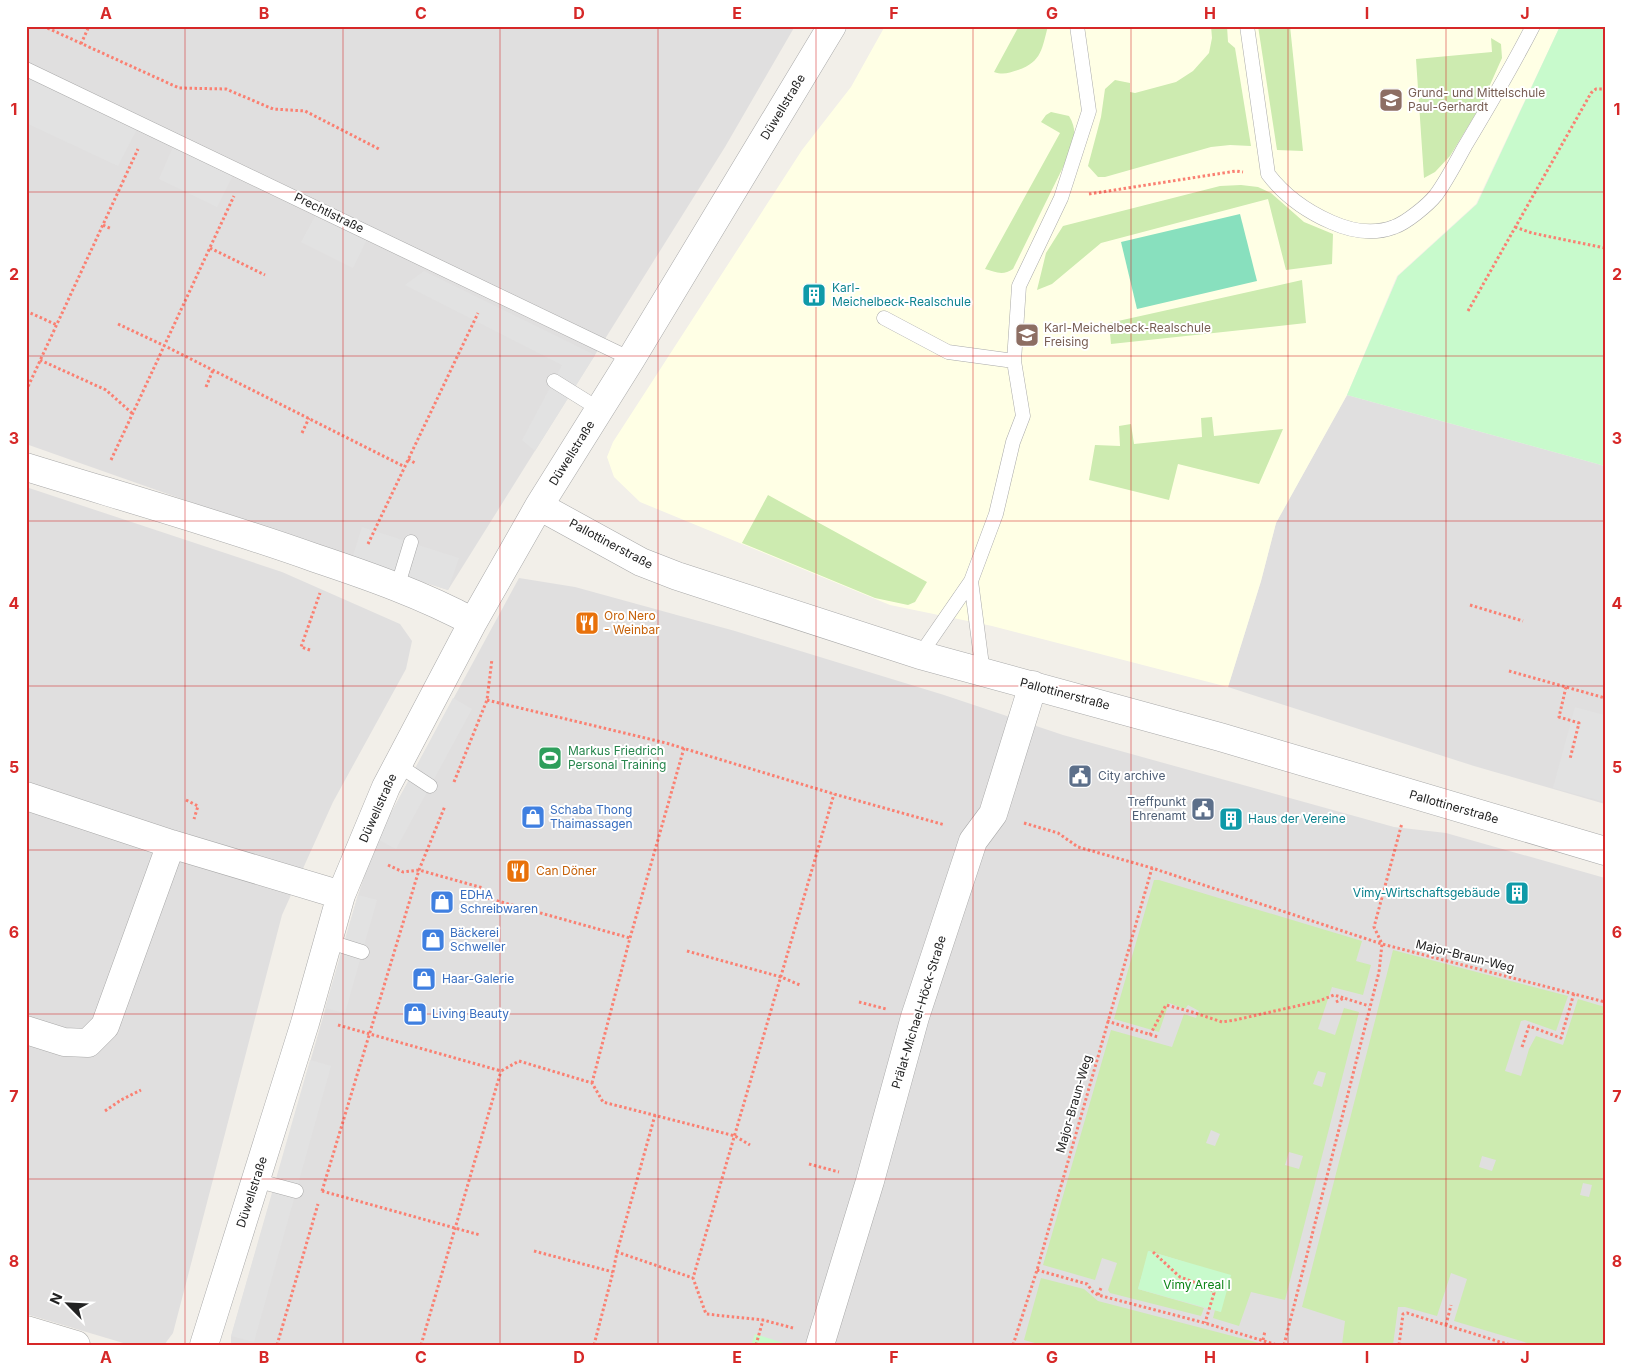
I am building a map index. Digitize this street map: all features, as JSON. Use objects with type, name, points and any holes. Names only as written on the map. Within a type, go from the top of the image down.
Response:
[{"type":"street","name":"Düwellstraße","points":[[204,1345],[305,1023],[341,895],[386,787],[473,622],[539,506],[832,26]]},
{"type":"street","points":[[26,467],[243,532],[360,573],[449,609],[473,622]]},
{"type":"street","name":"Pallottinerstraße","points":[[539,506],[641,562],[677,576],[983,673],[1220,737],[1605,851]]},
{"type":"street","name":"Prälat-Michael-Höck-Straße","points":[[821,1340],[870,1181],[915,1017],[973,842],[993,814],[1033,685]]},
{"type":"street","points":[[26,796],[171,844],[341,895]]},
{"type":"street","points":[[26,1030],[64,1042],[88,1043],[105,1026],[171,844]]},
{"type":"street","points":[[26,1330],[76,1345]]},
{"type":"lane","points":[[920,654],[971,581],[996,514],[1013,442],[1023,416],[1014,361],[1019,286],[1061,198],[1089,111],[1077,26]]},
{"type":"lane","points":[[1247,26],[1268,174],[1280,190],[1323,219],[1346,229],[1372,232],[1395,227],[1418,212],[1435,196],[1507,77],[1533,26]]},
{"type":"lane","name":"Prechtlstraße","points":[[26,69],[631,358]]},
{"type":"lane","points":[[884,318],[948,352],[1014,361]]},
{"type":"lane","points":[[554,380],[599,409]]},
{"type":"lane","points":[[397,588],[411,542]]},
{"type":"lane","points":[[971,581],[983,673]]},
{"type":"lane","points":[[398,765],[430,786]]},
{"type":"lane","points":[[327,941],[362,952]]},
{"type":"lane","points":[[255,1180],[296,1191]]},
{"type":"path","points":[[43,26],[179,88],[226,89],[272,109],[305,111],[379,148]]},
{"type":"path","points":[[81,44],[89,26]]},
{"type":"path","points":[[1468,311],[1591,93],[1596,88],[1605,89]]},
{"type":"path","points":[[26,391],[148,127]]},
{"type":"path","points":[[1061,198],[1236,172],[1268,174]]},
{"type":"path","points":[[98,489],[244,173]]},
{"type":"path","points":[[103,225],[112,229]]},
{"type":"path","points":[[1516,227],[1532,233],[1605,248]]},
{"type":"path","points":[[210,248],[265,275]]},
{"type":"path","points":[[368,545],[488,291]]},
{"type":"path","points":[[26,311],[57,325]]},
{"type":"path","points":[[118,324],[405,467]]},
{"type":"path","points":[[40,360],[106,390],[133,414]]},
{"type":"path","points":[[206,387],[213,370]]},
{"type":"path","points":[[450,372],[456,374]]},
{"type":"path","points":[[302,433],[309,418]]},
{"type":"path","points":[[408,460],[415,463]]},
{"type":"path","points":[[310,650],[301,647],[321,592]]},
{"type":"path","points":[[1470,605],[1523,621]]},
{"type":"path","points":[[451,789],[487,700],[492,659]]},
{"type":"path","points":[[1509,671],[1605,698]]},
{"type":"path","points":[[1566,687],[1559,717],[1579,723],[1570,759]]},
{"type":"path","points":[[487,700],[684,748],[834,794],[959,829],[973,842]]},
{"type":"path","points":[[684,748],[630,938],[592,1083],[602,1102],[735,1136],[750,1145]]},
{"type":"path","points":[[821,1340],[763,1320],[706,1314],[692,1278],[834,794]]},
{"type":"path","points":[[277,1345],[420,870],[448,798]]},
{"type":"path","name":"Major-Braun-Weg","points":[[993,814],[1058,832],[1078,847],[1152,868],[1382,944],[1605,1002]]},
{"type":"path","points":[[1284,1345],[1379,972],[1382,944],[1374,927],[1405,815]]},
{"type":"path","points":[[385,864],[403,872],[420,870],[483,888],[487,898],[630,938]]},
{"type":"path","name":"Major-Braun-Weg","points":[[1013,1345],[1037,1270],[1152,868]]},
{"type":"path","points":[[687,951],[781,977],[800,985]]},
{"type":"path","points":[[1522,1047],[1530,1026],[1561,1038],[1574,993]]},
{"type":"path","points":[[1150,1035],[1166,1006],[1222,1022],[1319,1001],[1334,995],[1369,1006]]},
{"type":"path","points":[[1336,1002],[1344,998]]},
{"type":"path","points":[[1107,1021],[1158,1038]]},
{"type":"path","points":[[336,1024],[501,1070],[519,1061],[592,1083]]},
{"type":"path","points":[[421,1345],[501,1070]]},
{"type":"path","points":[[105,1112],[121,1100],[141,1090]]},
{"type":"path","points":[[594,1345],[614,1272],[617,1252],[655,1115]]},
{"type":"path","points":[[322,1191],[480,1235]]},
{"type":"path","points":[[534,1251],[614,1272]]},
{"type":"path","points":[[617,1252],[692,1278]]},
{"type":"path","points":[[1153,1252],[1180,1277],[1210,1288],[1214,1293],[1206,1323]]},
{"type":"path","points":[[1037,1270],[1087,1284],[1098,1295],[1206,1323],[1277,1345]]},
{"type":"path","points":[[1098,1295],[1101,1288]]},
{"type":"path","points":[[1446,1325],[1451,1305]]},
{"type":"path","points":[[1399,1345],[1402,1314],[1407,1313],[1510,1345]]},
{"type":"path","points":[[756,1345],[763,1320]]},
{"type":"path","points":[[1263,1340],[1265,1331]]},
{"type":"shaded area","points":[[26,26],[795,26],[725,147],[448,590],[352,559],[26,444]]},
{"type":"shaded area","name":"Karl-Meichelbeck-Realschule Freising","points":[[885,26],[1560,26],[1476,204],[1397,276],[1347,395],[1276,523],[1261,581],[1228,687],[992,626],[890,605],[640,502],[614,477],[607,457],[613,442],[802,150],[851,87]]},
{"type":"shaded area","points":[[26,76],[137,129],[118,166],[26,123]]},
{"type":"shaded area","points":[[173,147],[233,175],[217,207],[159,179]]},
{"type":"shaded area","points":[[319,209],[370,233],[353,268],[301,242]]},
{"type":"shaded area","points":[[424,271],[595,355],[535,451],[522,440],[562,365],[405,285]]},
{"type":"shaded area","points":[[1347,395],[1605,466],[1605,804],[1474,766],[1228,687],[1261,581],[1276,523]]},
{"type":"shaded area","points":[[26,487],[282,572],[400,624],[412,641],[406,669],[333,802],[282,915],[173,1333],[164,1345],[130,1345],[26,1314]]},
{"type":"shaded area","points":[[362,527],[459,558],[448,590],[352,559]]},
{"type":"shaded area","points":[[519,578],[575,587],[735,631],[944,695],[1063,735],[1394,827],[1446,833],[1605,878],[1605,1345],[231,1345],[231,1337],[358,895],[377,839]]},
{"type":"shaded area","points":[[453,698],[472,709],[396,849],[377,839]]},
{"type":"shaded area","points":[[1575,707],[1605,715],[1605,802],[1553,788]]},
{"type":"shaded area","points":[[358,895],[377,900],[345,1013],[325,1008]]},
{"type":"shaded area","points":[[310,1060],[331,1066],[254,1342],[231,1336]]},
{"type":"green space","points":[[1019,26],[1048,26],[1040,53],[1026,67],[1006,73],[994,72]]},
{"type":"green space","points":[[1211,26],[1227,26],[1228,42],[1235,48],[1251,146],[1230,145],[1211,147],[1105,177],[1098,177],[1088,166],[1101,117],[1105,89],[1115,80],[1130,83],[1130,92],[1135,93],[1176,82],[1193,71],[1209,53],[1212,38]]},
{"type":"green space","points":[[1258,26],[1290,26],[1303,151],[1277,150]]},
{"type":"green space","points":[[1560,26],[1605,26],[1605,466],[1347,395],[1398,276],[1477,204]]},
{"type":"green space","points":[[1491,38],[1501,44],[1502,58],[1481,105],[1450,156],[1435,172],[1424,178],[1416,59],[1492,52]]},
{"type":"green space","points":[[1051,112],[1069,116],[1072,121],[1074,134],[1070,153],[1013,269],[1002,273],[985,269],[1060,133],[1041,122]]},
{"type":"green space","points":[[1241,185],[1258,187],[1271,193],[1304,222],[1333,234],[1332,264],[1286,270],[1268,199],[1101,243],[1052,284],[1037,290],[1046,253],[1063,226],[1220,186]]},
{"type":"green space","points":[[1240,214],[1257,281],[1137,309],[1121,242]]},
{"type":"green space","points":[[1302,280],[1306,323],[1111,344],[1109,323]]},
{"type":"green space","points":[[1212,417],[1214,436],[1283,429],[1259,484],[1178,464],[1169,500],[1089,480],[1095,445],[1120,446],[1119,426],[1131,424],[1134,444],[1202,437],[1201,418]]},
{"type":"green space","points":[[768,495],[927,582],[915,602],[908,605],[875,598],[742,543]]},
{"type":"green space","points":[[1154,880],[1362,941],[1356,961],[1371,965],[1363,995],[1332,987],[1318,1029],[1335,1035],[1344,1008],[1359,1012],[1285,1300],[1251,1292],[1239,1326],[1213,1318],[1215,1310],[1221,1312],[1185,1262],[1149,1251],[1138,1289],[1204,1308],[1201,1316],[1110,1293],[1108,1290],[1117,1263],[1102,1258],[1095,1280],[1043,1265],[1111,1030],[1172,1047],[1184,1014],[1196,1018],[1199,1011],[1188,1005],[1185,1009],[1169,1003],[1159,1032],[1114,1019]],"holes":[[[1318,1071],[1326,1073],[1322,1087],[1313,1084]],[[1211,1130],[1220,1134],[1215,1146],[1206,1143]],[[1289,1152],[1303,1156],[1299,1169],[1285,1165]]]},
{"type":"green space","points":[[1393,950],[1568,996],[1556,1031],[1525,1020],[1521,1021],[1505,1071],[1521,1076],[1529,1049],[1536,1036],[1563,1045],[1578,999],[1605,1007],[1605,1345],[1534,1345],[1454,1321],[1467,1279],[1451,1273],[1437,1316],[1405,1307],[1398,1307],[1393,1345],[1342,1345],[1345,1321],[1302,1307]],"holes":[[[1482,1156],[1496,1160],[1492,1171],[1479,1167]],[[1583,1183],[1592,1185],[1589,1197],[1580,1195]]]},
{"type":"green space","name":"Vimy Areal I","points":[[1148,1251],[1231,1275],[1221,1312],[1138,1289]]},
{"type":"green space","points":[[1041,1278],[1084,1289],[1098,1301],[1267,1345],[1042,1345],[1024,1340]]},
{"type":"green space","points":[[755,1334],[790,1345],[751,1345]]},
{"type":"place","name":"Grund- und Mittelschule Paul-Gerhardt","points":[[1391,100]]},
{"type":"place","name":"Karl- Meichelbeck-Realschule","points":[[814,295]]},
{"type":"place","name":"Karl-Meichelbeck-Realschule Freising","points":[[1027,335]]},
{"type":"place","name":"Oro Nero - Weinbar","points":[[587,623]]},
{"type":"place","name":"Markus Friedrich Personal Training","points":[[550,758]]},
{"type":"place","name":"City archive","points":[[1080,776]]},
{"type":"place","name":"Treffpunkt Ehrenamt","points":[[1203,809]]},
{"type":"place","name":"Schaba Thong Thaimassagen","points":[[533,817]]},
{"type":"place","name":"Haus der Vereine","points":[[1231,819]]},
{"type":"place","name":"Can Döner","points":[[518,871]]},
{"type":"place","name":"Vimy-Wirtschaftsgebäude","points":[[1517,893]]},
{"type":"place","name":"EDHA Schreibwaren","points":[[442,902]]},
{"type":"place","name":"Bäckerei Schweller","points":[[433,940]]},
{"type":"place","name":"Haar-Galerie","points":[[424,979]]},
{"type":"place","name":"Living Beauty","points":[[415,1014]]}]
